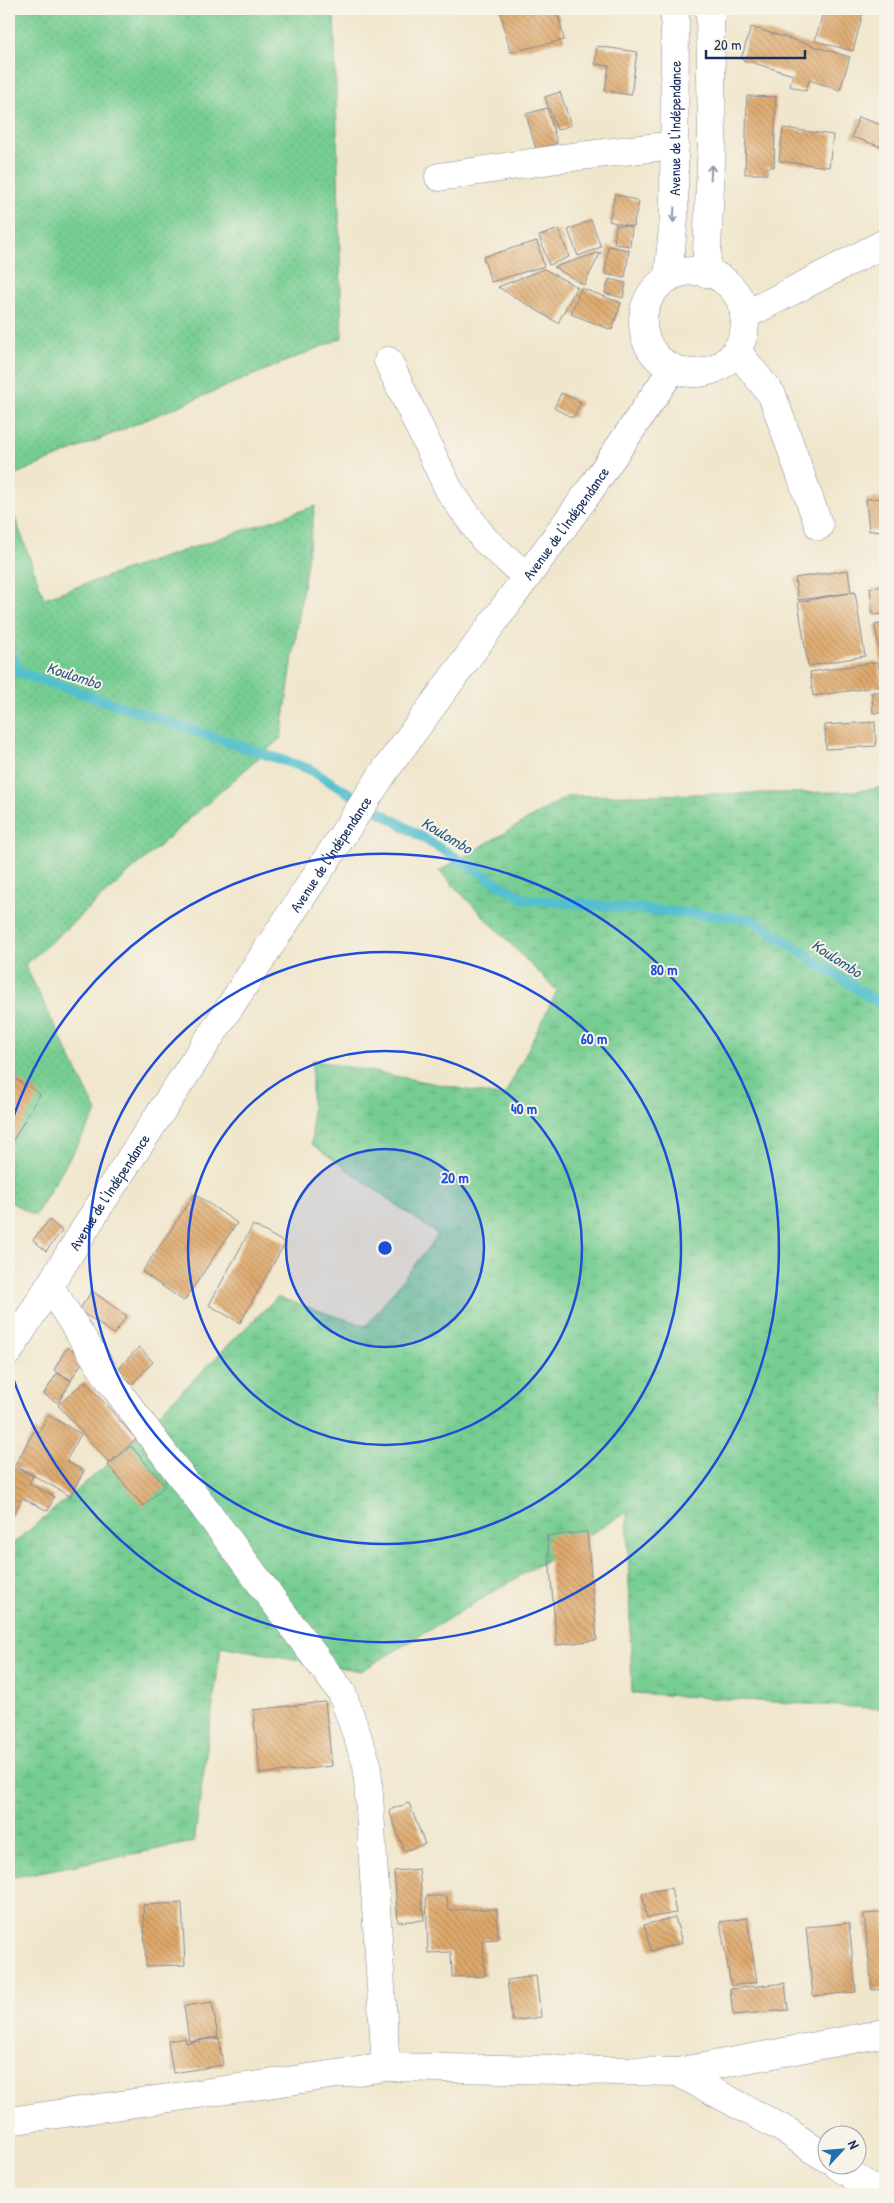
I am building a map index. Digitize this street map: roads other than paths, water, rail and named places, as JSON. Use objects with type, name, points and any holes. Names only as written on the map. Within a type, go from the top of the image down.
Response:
[{"type":"street","name":"Avenue de l'Indépendance","points":[[668,278],[674,218],[675,9]]},
{"type":"street","points":[[706,273],[712,140],[710,9]]},
{"type":"street","points":[[439,177],[571,157],[675,145]]},
{"type":"street","points":[[744,316],[885,243]]},
{"type":"street","points":[[681,273],[706,273],[728,284],[741,304],[744,316],[743,334],[736,350],[723,363],[708,371],[684,372],[661,361],[652,351],[646,338],[643,324],[644,310],[657,286],[668,278],[681,273]]},
{"type":"street","points":[[736,350],[772,395],[819,526]]},
{"type":"street","points":[[388,361],[449,490],[484,539],[527,577]]},
{"type":"street","name":"Avenue de l'Indépendance","points":[[13,1338],[50,1287],[98,1206],[384,772],[588,493],[673,368]]},
{"type":"street","points":[[50,1287],[108,1378],[342,1694],[367,1764],[386,2067]]},
{"type":"street","points":[[9,2121],[386,2067],[677,2072],[885,2033]]},
{"type":"street","points":[[677,2072],[787,2131],[816,2151]]},
{"type":"street","points":[[853,2176],[880,2194]]},
{"type":"waterway","name":"Koulombo","points":[[9,645],[18,672],[309,769],[524,899],[751,919],[885,1007]]}]
